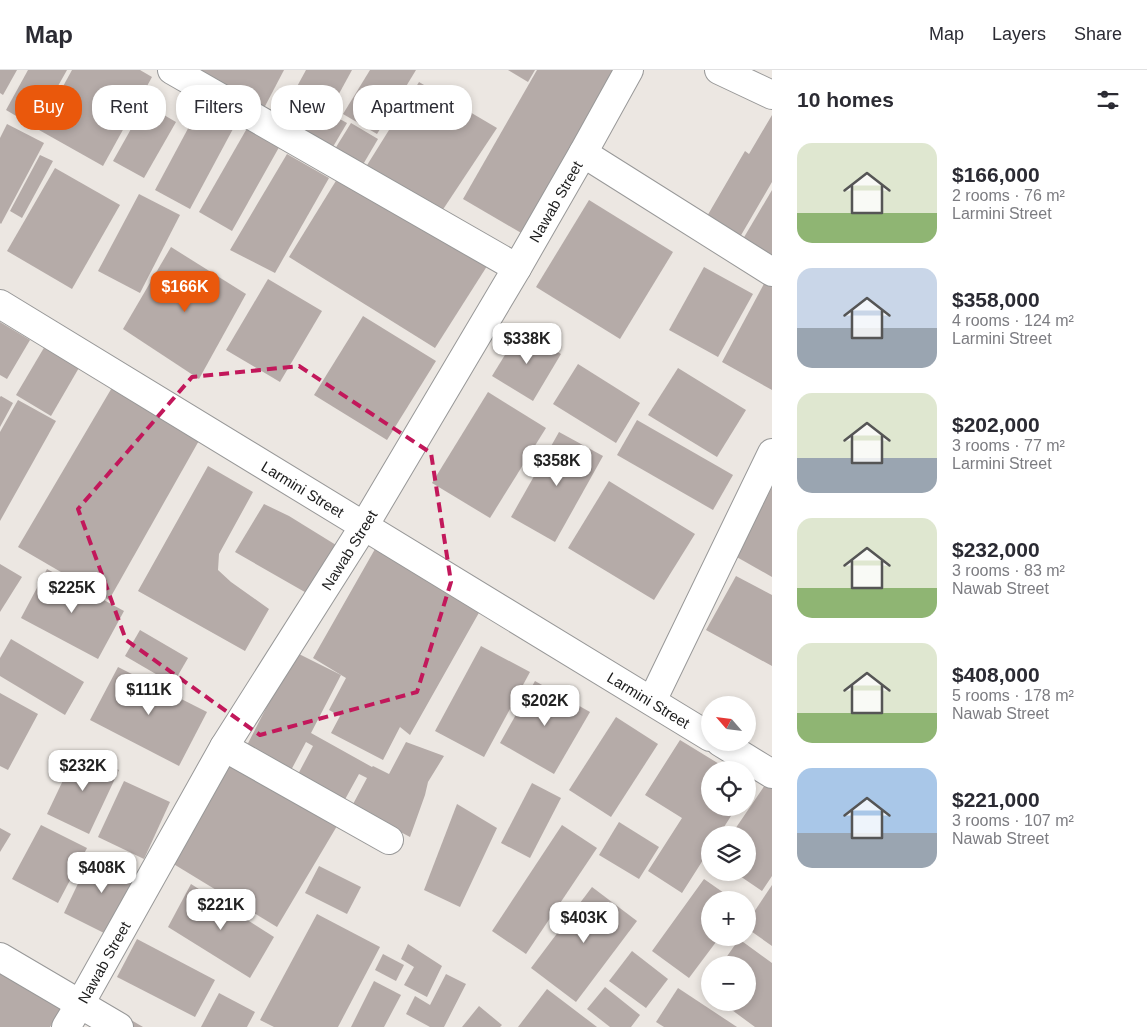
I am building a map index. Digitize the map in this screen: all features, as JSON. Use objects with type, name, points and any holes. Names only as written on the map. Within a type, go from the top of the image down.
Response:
[{"type":"street","points":[[172,70],[516,268]]},
{"type":"street","name":"Nawab Street","points":[[73,1016],[224,747],[364,526],[583,153],[629,70]]},
{"type":"street","points":[[719,70],[772,96]]},
{"type":"street","points":[[583,153],[772,272]]},
{"type":"street","name":"Larmini Street","points":[[0,304],[701,731]]},
{"type":"street","points":[[652,701],[772,453]]},
{"type":"street","points":[[224,747],[390,840]]},
{"type":"street","points":[[735,751],[772,774]]},
{"type":"street","points":[[0,957],[73,1016],[119,1027]]},
{"type":"highlighted area","points":[[299,366],[431,453],[451,582],[417,692],[260,735],[126,640],[78,509],[192,377]]},
{"type":"building","points":[[0,70],[17,70],[3,95],[0,93]]},
{"type":"building","points":[[28,70],[67,70],[59,85],[20,85]]},
{"type":"building","points":[[72,70],[140,70],[152,77],[148,85],[92,85],[92,130],[123,130],[103,166],[39,130],[82,130],[82,85],[64,85]]},
{"type":"building","points":[[189,70],[284,70],[276,85],[271,85],[271,95],[262,112],[261,85],[215,85]]},
{"type":"building","points":[[306,70],[352,70],[343,86],[298,85]]},
{"type":"building","points":[[370,70],[416,70],[407,85],[361,85]]},
{"type":"building","points":[[508,70],[535,70],[528,82]]},
{"type":"building","points":[[537,70],[617,70],[523,234],[463,199]]},
{"type":"building","points":[[15,94],[15,115],[6,110]]},
{"type":"building","points":[[353,98],[353,120],[343,114]]},
{"type":"building","points":[[472,113],[497,128],[438,217],[364,170],[389,130],[472,130]]},
{"type":"building","points":[[772,115],[772,182],[740,237],[706,218],[745,151],[749,154]]},
{"type":"building","points":[[166,116],[176,122],[144,178],[113,161],[130,130],[166,130]]},
{"type":"building","points":[[343,121],[347,123],[343,130]]},
{"type":"building","points":[[351,123],[353,124],[353,130],[363,130],[378,139],[358,173],[330,157]]},
{"type":"building","points":[[7,124],[15,128],[15,130],[19,130],[44,143],[1,224],[0,223],[0,138]]},
{"type":"building","points":[[187,130],[232,130],[190,209],[155,190]]},
{"type":"building","points":[[246,130],[261,130],[282,142],[232,231],[199,212]]},
{"type":"building","points":[[285,130],[303,130],[298,138]]},
{"type":"building","points":[[307,130],[343,130],[327,157],[300,141]]},
{"type":"building","points":[[370,130],[379,130],[377,134]]},
{"type":"building","points":[[287,154],[329,178],[275,273],[230,250]]},
{"type":"building","points":[[40,155],[53,161],[22,218],[10,211]]},
{"type":"building","points":[[55,168],[120,205],[72,289],[7,251]]},
{"type":"building","points":[[342,171],[489,263],[435,348],[289,257]]},
{"type":"building","points":[[772,190],[772,256],[743,239]]},
{"type":"building","points":[[139,194],[180,215],[140,293],[98,271]]},
{"type":"building","points":[[589,200],[673,252],[620,339],[536,287]]},
{"type":"building","points":[[171,247],[246,294],[199,379],[123,329]]},
{"type":"building","points":[[704,267],[753,294],[718,357],[669,330]]},
{"type":"building","points":[[268,279],[322,311],[280,382],[226,350]]},
{"type":"building","points":[[766,280],[772,283],[772,390],[722,362]]},
{"type":"building","points":[[363,316],[436,361],[387,440],[314,395]]},
{"type":"building","points":[[0,322],[30,340],[7,379],[0,375]]},
{"type":"building","points":[[521,329],[561,354],[533,401],[492,376]]},
{"type":"building","points":[[45,346],[80,366],[51,416],[16,395]]},
{"type":"building","points":[[578,364],[640,403],[616,443],[553,404]]},
{"type":"building","points":[[678,368],[746,410],[717,457],[648,415]]},
{"type":"building","points":[[120,374],[205,430],[109,600],[18,547]]},
{"type":"building","points":[[488,392],[546,428],[490,518],[432,483]]},
{"type":"building","points":[[0,397],[13,403],[0,427]]},
{"type":"building","points":[[18,400],[56,421],[0,521],[0,432]]},
{"type":"building","points":[[637,420],[733,475],[713,510],[617,455]]},
{"type":"building","points":[[559,432],[603,456],[555,542],[511,517]]},
{"type":"building","points":[[208,466],[253,492],[219,554],[218,570],[231,582],[269,609],[245,651],[138,591]]},
{"type":"building","points":[[609,481],[695,534],[654,600],[568,548]]},
{"type":"building","points":[[772,487],[772,577],[735,556]]},
{"type":"building","points":[[264,504],[289,516],[336,545],[310,595],[235,552]]},
{"type":"building","points":[[379,542],[485,602],[410,735],[400,727],[383,760],[331,733],[340,716],[329,710],[346,678],[313,658]]},
{"type":"building","points":[[0,564],[22,577],[0,612]]},
{"type":"building","points":[[47,569],[124,611],[98,659],[21,618]]},
{"type":"building","points":[[736,576],[772,595],[772,666],[706,630]]},
{"type":"building","points":[[140,630],[188,658],[173,684],[125,656]]},
{"type":"building","points":[[11,639],[84,682],[65,715],[0,676],[0,658]]},
{"type":"building","points":[[481,646],[530,672],[484,757],[435,731]]},
{"type":"building","points":[[295,652],[341,675],[311,733],[372,767],[389,774],[406,742],[444,756],[428,782],[410,837],[352,806],[367,778],[359,774],[343,803],[296,778],[313,746],[306,742],[289,774],[244,751]]},
{"type":"building","points":[[118,667],[207,712],[179,766],[90,720]]},
{"type":"building","points":[[535,681],[590,712],[554,774],[500,743]]},
{"type":"building","points":[[0,693],[38,714],[8,770],[0,766]]},
{"type":"building","points":[[616,717],[658,744],[611,817],[569,790]]},
{"type":"building","points":[[680,740],[714,761],[701,761],[701,816],[731,816],[725,826],[701,826],[701,863],[682,893],[648,871],[682,818],[645,795]]},
{"type":"building","points":[[77,751],[119,770],[89,834],[47,814]]},
{"type":"building","points":[[230,754],[340,821],[277,927],[167,860]]},
{"type":"building","points":[[124,781],[170,802],[144,859],[98,837]]},
{"type":"building","points":[[767,782],[772,785],[772,876],[762,891],[747,881],[756,881],[756,826],[737,826],[744,816],[756,816],[756,798]]},
{"type":"building","points":[[532,783],[561,798],[530,858],[501,843]]},
{"type":"building","points":[[457,804],[497,828],[460,907],[424,890]]},
{"type":"building","points":[[619,822],[659,847],[639,879],[599,855]]},
{"type":"building","points":[[41,825],[87,848],[58,903],[12,879]]},
{"type":"building","points":[[562,825],[597,848],[526,954],[492,931]]},
{"type":"building","points":[[0,828],[11,834],[0,852]]},
{"type":"building","points":[[93,852],[139,874],[110,936],[64,913]]},
{"type":"building","points":[[319,866],[361,887],[347,914],[305,893]]},
{"type":"building","points":[[703,881],[707,881],[721,891],[701,891],[701,946],[713,946],[706,956],[701,956],[701,962],[689,978],[652,951]]},
{"type":"building","points":[[191,884],[274,937],[250,978],[168,927]]},
{"type":"building","points":[[772,885],[772,946],[756,935],[756,909]]},
{"type":"building","points":[[592,887],[637,921],[576,1002],[531,968]]},
{"type":"building","points":[[317,914],[380,947],[338,1027],[274,1027],[260,1020]]},
{"type":"building","points":[[137,939],[215,980],[195,1017],[117,977]]},
{"type":"building","points":[[408,944],[442,966],[427,997],[404,985],[414,967],[401,959]]},
{"type":"building","points":[[734,946],[749,946],[772,963],[772,1027],[755,1027],[733,1011],[756,1011],[756,956],[727,956]]},
{"type":"building","points":[[0,948],[71,993],[50,1027],[0,1027]]},
{"type":"building","points":[[632,951],[668,979],[646,1008],[609,981]]},
{"type":"building","points":[[383,954],[404,965],[396,981],[375,970]]},
{"type":"building","points":[[446,974],[466,984],[444,1027],[430,1027],[406,1014],[415,996],[430,1005]]},
{"type":"building","points":[[374,981],[401,995],[384,1027],[351,1027]]},
{"type":"building","points":[[605,987],[640,1015],[631,1027],[610,1027],[587,1009]]},
{"type":"building","points":[[678,988],[701,1003],[701,1011],[713,1011],[737,1027],[664,1027],[656,1022]]},
{"type":"building","points":[[547,989],[597,1027],[518,1027]]},
{"type":"building","points":[[219,993],[255,1012],[247,1027],[201,1027]]},
{"type":"building","points":[[479,1006],[502,1025],[500,1027],[462,1027]]},
{"type":"building","points":[[126,1017],[143,1027],[119,1027]]}]
